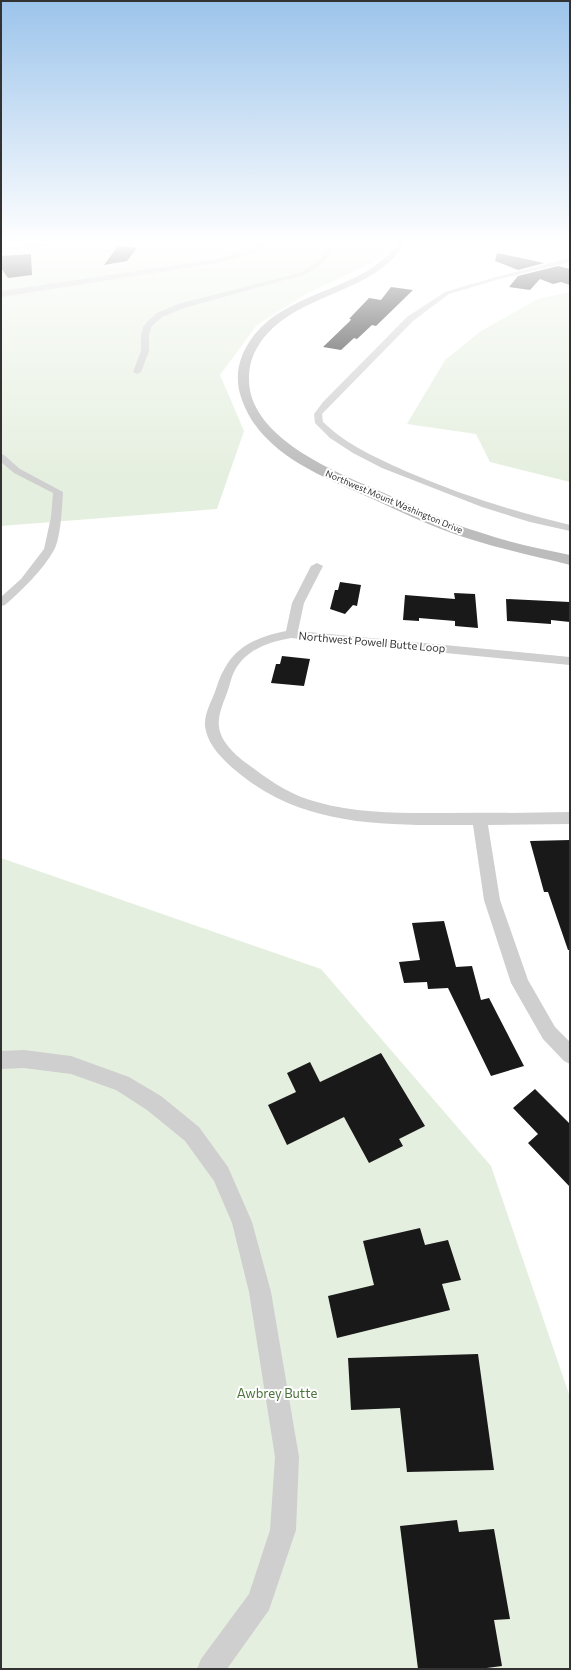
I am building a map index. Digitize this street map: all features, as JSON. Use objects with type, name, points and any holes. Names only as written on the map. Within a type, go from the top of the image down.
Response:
[{"type":"main road","name":"Northwest Mount Washington Drive","points":[[277,320],[264,331],[252,346],[245,362],[242,379],[246,397],[256,416],[266,429],[281,443],[324,473],[432,520],[476,536],[570,560]]},
{"type":"street","points":[[137,372],[145,351],[145,332],[155,320]]},
{"type":"street","points":[[409,320],[318,414],[318,421],[330,433],[372,459],[472,500],[534,520],[570,528]]},
{"type":"street","points":[[1,457],[17,471],[58,492],[56,517],[49,549],[25,581],[1,603]]},
{"type":"street","points":[[291,634],[298,603],[316,566]]},
{"type":"street","name":"Northwest Powell Butte Loop","points":[[570,661],[291,634],[268,638],[240,654],[230,668],[214,710],[212,728],[217,742],[229,757],[254,778],[284,795],[313,807],[342,815],[392,820],[570,818]]},
{"type":"street","points":[[480,820],[492,900],[520,983],[549,1033],[570,1055]]},
{"type":"street","points":[[1,1060],[24,1059],[70,1065],[122,1083],[154,1103],[192,1134],[221,1174],[242,1222],[260,1292],[287,1457],[283,1530],[260,1601],[211,1669]]},
{"type":"green space","points":[[1,320],[265,320],[257,325],[220,375],[244,431],[217,509],[1,526]]},
{"type":"green space","points":[[501,320],[570,320],[570,482],[490,462],[476,434],[407,424],[445,360],[481,331]]},
{"type":"green space","name":"Awbrey Butte","points":[[1,858],[321,969],[491,1166],[570,1397],[570,1669],[1,1669]]},
{"type":"building","points":[[382,320],[376,326],[372,325],[357,339],[354,338],[341,350],[323,347],[350,321]]},
{"type":"building","points":[[340,582],[361,585],[357,606],[353,605],[345,614],[330,609],[335,590],[338,590]]},
{"type":"building","points":[[454,593],[475,594],[478,628],[455,626],[455,621],[419,618],[419,621],[403,620],[405,595],[455,599]]},
{"type":"building","points":[[506,599],[570,602],[570,622],[551,620],[551,624],[507,621]]},
{"type":"building","points":[[282,656],[310,659],[304,686],[271,683],[276,664],[280,664]]},
{"type":"building","points":[[570,840],[570,950],[568,950],[548,892],[544,892],[530,841]]},
{"type":"building","points":[[444,921],[456,967],[472,966],[481,1000],[489,998],[524,1066],[491,1076],[448,988],[428,989],[427,982],[404,983],[399,962],[420,960],[412,923]]},
{"type":"building","points":[[381,1053],[425,1126],[399,1139],[403,1146],[369,1163],[344,1117],[287,1145],[268,1105],[296,1092],[287,1073],[310,1062],[320,1082]]},
{"type":"building","points":[[535,1089],[570,1124],[570,1187],[528,1143],[538,1134],[513,1108]]},
{"type":"building","points":[[420,1228],[425,1245],[448,1240],[461,1280],[442,1284],[450,1310],[337,1338],[328,1296],[374,1285],[363,1241]]},
{"type":"building","points":[[478,1354],[494,1470],[407,1472],[400,1408],[351,1410],[348,1358]]},
{"type":"building","points":[[457,1520],[459,1532],[494,1529],[510,1619],[494,1620],[502,1666],[479,1669],[418,1669],[400,1526]]}]
